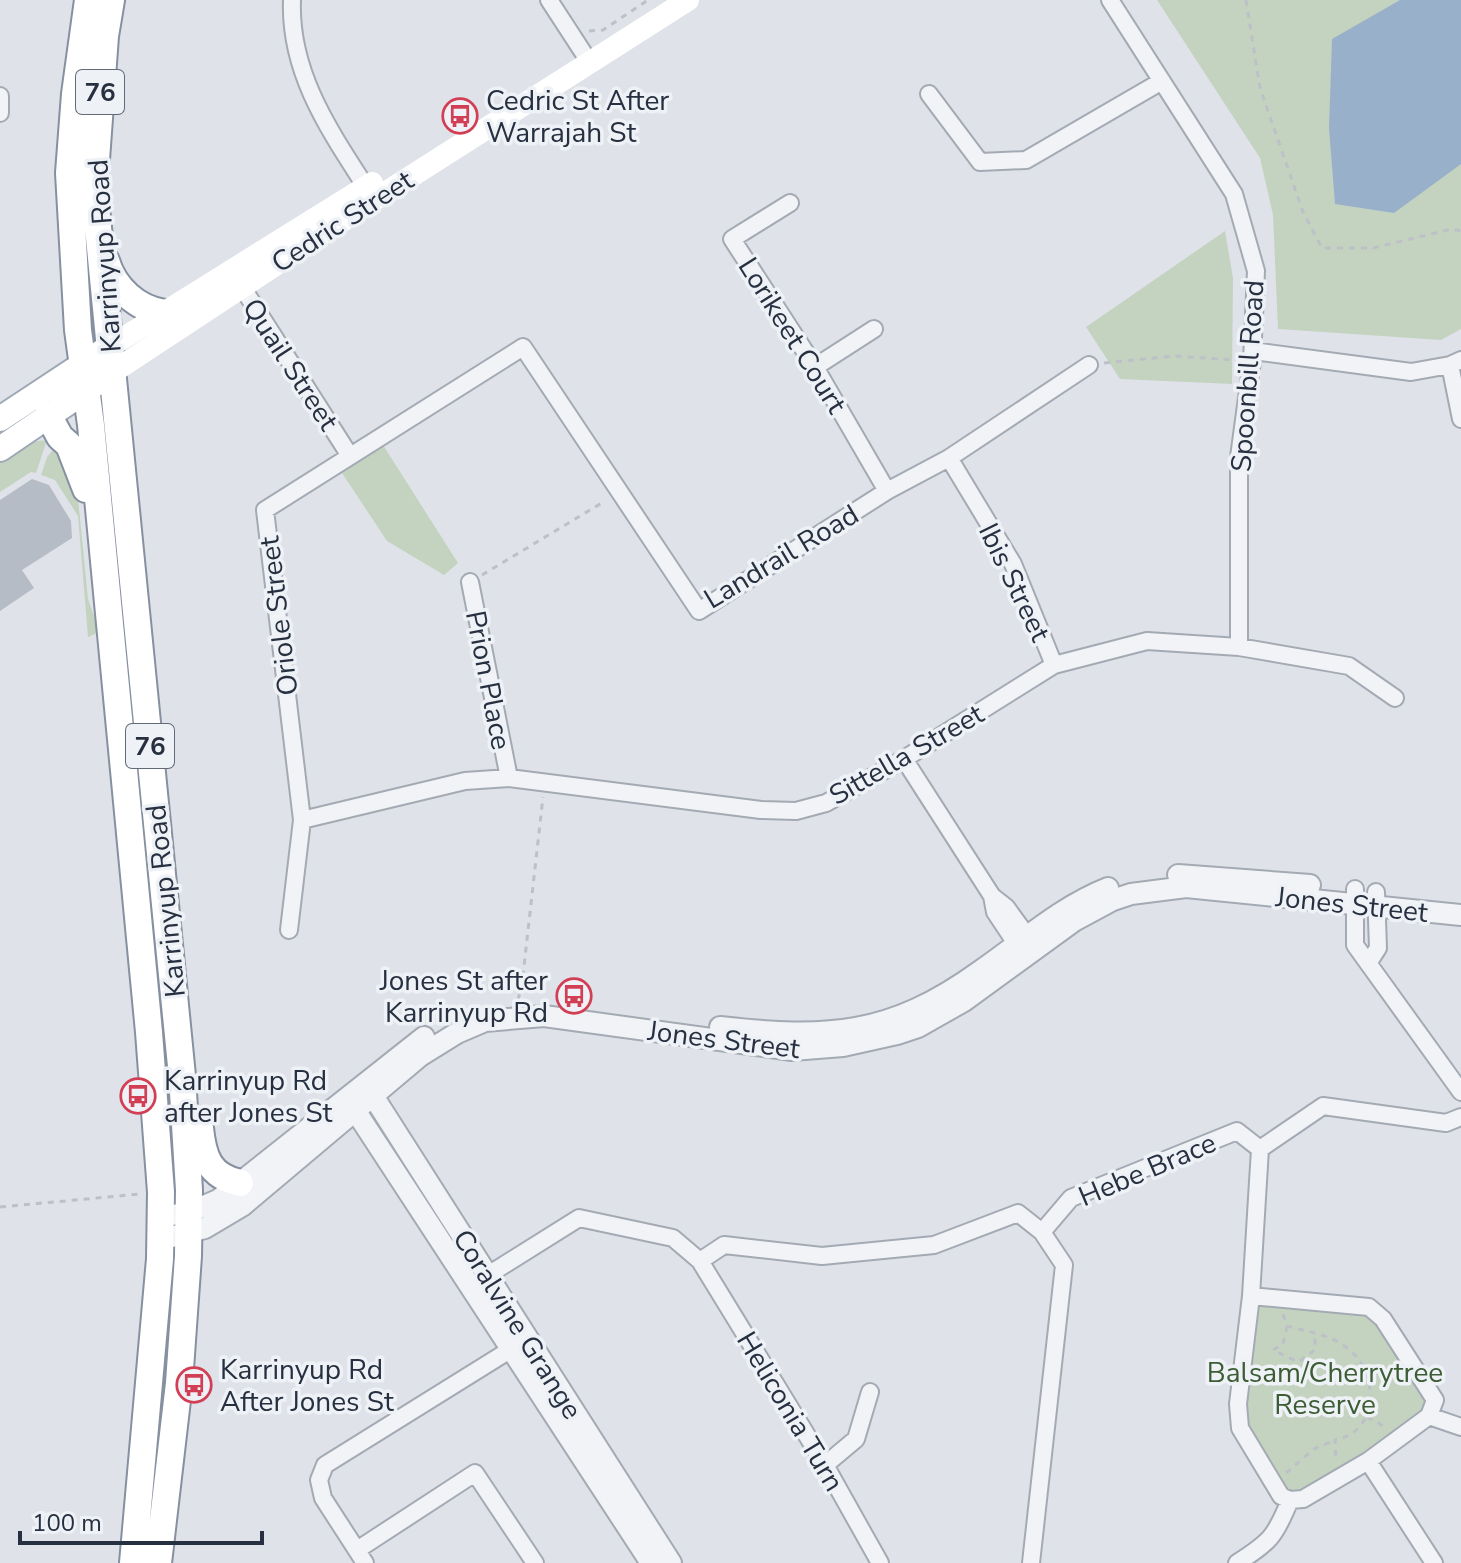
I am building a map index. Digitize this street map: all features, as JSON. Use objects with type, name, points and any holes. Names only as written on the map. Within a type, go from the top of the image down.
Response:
[{"type":"highway","name":"Karrinyup Road","points":[[88,0],[75,94],[69,173],[84,377],[149,1032],[160,1228],[145,1447],[133,1563]]},
{"type":"highway","name":"Karrinyup Road","points":[[111,0],[105,36],[94,187],[182,1076],[189,1223],[179,1383],[158,1563]]},
{"type":"highway","points":[[98,234],[108,267],[120,288],[137,304],[165,313]]},
{"type":"highway","points":[[48,415],[76,459],[102,543]]},
{"type":"highway","points":[[182,1076],[198,1116],[206,1163],[217,1174],[240,1183]]},
{"type":"main road","name":"Cedric Street","points":[[0,419],[111,360],[660,0]]},
{"type":"main road","name":"Cedric Street","points":[[585,48],[688,0]]},
{"type":"main road","name":"Cedric Street","points":[[111,360],[165,313],[237,279]]},
{"type":"main road","name":"Cedric Street","points":[[0,449],[48,415],[84,377]]},
{"type":"street","points":[[292,0],[293,30],[306,85],[319,114],[370,193]]},
{"type":"street","points":[[549,0],[585,48]]},
{"type":"street","name":"Spoonbill Road","points":[[1110,0],[1234,194],[1256,271],[1252,356],[1239,457],[1239,647]]},
{"type":"street","points":[[929,94],[980,162],[1026,160],[1162,81]]},
{"type":"street","points":[[0,96],[0,113]]},
{"type":"street","name":"Lorikeet Court","points":[[790,203],[732,239],[815,367],[887,491]]},
{"type":"street","name":"Quail Street","points":[[237,279],[350,456]]},
{"type":"street","points":[[815,367],[874,329]]},
{"type":"street","name":"Oriole Street","points":[[289,930],[302,820],[265,510],[523,347]]},
{"type":"street","name":"Landrail Road","points":[[523,347],[699,611],[887,491],[949,458],[1089,365]]},
{"type":"street","points":[[1252,356],[1411,372],[1456,363],[1461,419]]},
{"type":"street","name":"Ibis Street","points":[[949,458],[1013,564],[1054,665]]},
{"type":"street","name":"Prion Place","points":[[470,582],[509,778]]},
{"type":"street","name":"Sittella Street","points":[[302,820],[465,781],[509,778],[761,810],[796,811],[826,803],[904,759],[1054,665],[1147,641],[1239,647],[1349,666],[1395,698]]},
{"type":"street","points":[[904,759],[992,896],[995,912],[1026,946]]},
{"type":"street","name":"Jones Street","points":[[189,1223],[240,1183],[420,1056],[485,1021],[544,1016],[792,1050],[823,1049],[874,1040],[918,1027],[954,1008],[1082,900],[1115,886],[1148,878],[1204,875],[1461,915]]},
{"type":"street","points":[[1365,898],[1378,948],[1369,962],[1382,985],[1461,1092]]},
{"type":"street","name":"Jones Street","points":[[1365,898],[1461,902]]},
{"type":"street","name":"Jones Street","points":[[370,1091],[432,1031],[478,1011],[517,1004],[564,1006],[780,1034],[828,1033],[877,1023],[923,1007],[1026,946]]},
{"type":"street","name":"Coralvine Grange","points":[[370,1091],[671,1563]]},
{"type":"street","name":"Jones Street","points":[[160,1228],[220,1221],[242,1206],[352,1105]]},
{"type":"street","name":"Coralvine Grange","points":[[352,1105],[651,1563]]},
{"type":"street","points":[[1251,1296],[1369,1307],[1383,1319],[1435,1400],[1429,1416],[1396,1441],[1303,1499],[1290,1500],[1281,1496],[1240,1428],[1238,1404],[1251,1296],[1260,1149],[1323,1106],[1446,1123],[1461,1117]]},
{"type":"street","name":"Hebe Brace","points":[[1042,1232],[1071,1198],[1237,1131],[1260,1149]]},
{"type":"street","points":[[488,1275],[579,1218],[673,1238],[700,1261],[724,1245],[822,1256],[934,1245],[1018,1213],[1042,1232],[1064,1265],[1031,1563]]},
{"type":"street","name":"Heliconia Turn","points":[[700,1261],[825,1465],[880,1563]]},
{"type":"street","points":[[513,1348],[325,1465],[319,1480],[323,1498],[361,1557],[475,1473],[535,1563]]},
{"type":"street","points":[[825,1465],[856,1439],[870,1392]]},
{"type":"street","points":[[1429,1416],[1461,1427]]},
{"type":"street","points":[[1368,1461],[1434,1563]]},
{"type":"street","points":[[1237,1563],[1265,1545],[1278,1530],[1290,1500]]},
{"type":"path","points":[[585,48],[594,32],[603,30],[648,0]]},
{"type":"path","points":[[1246,0],[1260,88],[1299,201],[1322,248],[1373,248],[1452,229],[1461,231]]},
{"type":"path","points":[[1089,365],[1174,356],[1252,356]]},
{"type":"path","points":[[470,582],[619,492]]},
{"type":"path","points":[[517,1004],[522,984],[544,784]]},
{"type":"path","points":[[0,1207],[147,1193]]},
{"type":"path","points":[[1278,1299],[1287,1326],[1283,1344],[1273,1350],[1298,1362],[1315,1350],[1315,1334]]},
{"type":"path","points":[[1273,1483],[1314,1449],[1349,1437],[1361,1429],[1367,1417],[1367,1373],[1353,1353],[1335,1339],[1287,1326]]},
{"type":"path","points":[[1367,1417],[1387,1428],[1396,1441]]},
{"type":"path","points":[[1335,1440],[1335,1459],[1345,1475]]},
{"type":"green space","points":[[1157,0],[1461,0],[1461,329],[1441,340],[1278,329],[1273,215],[1260,158]]},
{"type":"green space","points":[[1225,231],[1233,278],[1232,384],[1120,379],[1086,327]]},
{"type":"green space","points":[[47,440],[36,473],[31,472],[0,492],[0,459],[21,443]]},
{"type":"green space","points":[[58,444],[77,488],[88,599],[98,627],[95,634],[88,637],[78,516],[55,480],[41,475],[47,457]]},
{"type":"green space","points":[[383,445],[458,563],[444,575],[387,541],[342,473]]},
{"type":"green space","name":"Balsam/Cherrytree Reserve","points":[[1251,1296],[1369,1307],[1435,1400],[1429,1416],[1290,1500],[1240,1428]]},
{"type":"water","points":[[1400,0],[1461,0],[1461,164],[1394,213],[1335,204],[1329,128],[1332,39]]},
{"type":"building","points":[[32,479],[49,485],[71,521],[72,538],[22,570],[34,588],[0,611],[0,500]]},
{"type":"place","name":"Cedric St After Warrajah St","points":[[460,116]]},
{"type":"place","name":"Jones St after Karrinyup Rd","points":[[574,996]]},
{"type":"place","name":"Karrinyup Rd after Jones St","points":[[138,1096]]},
{"type":"place","name":"Karrinyup Rd After Jones St","points":[[194,1385]]}]
